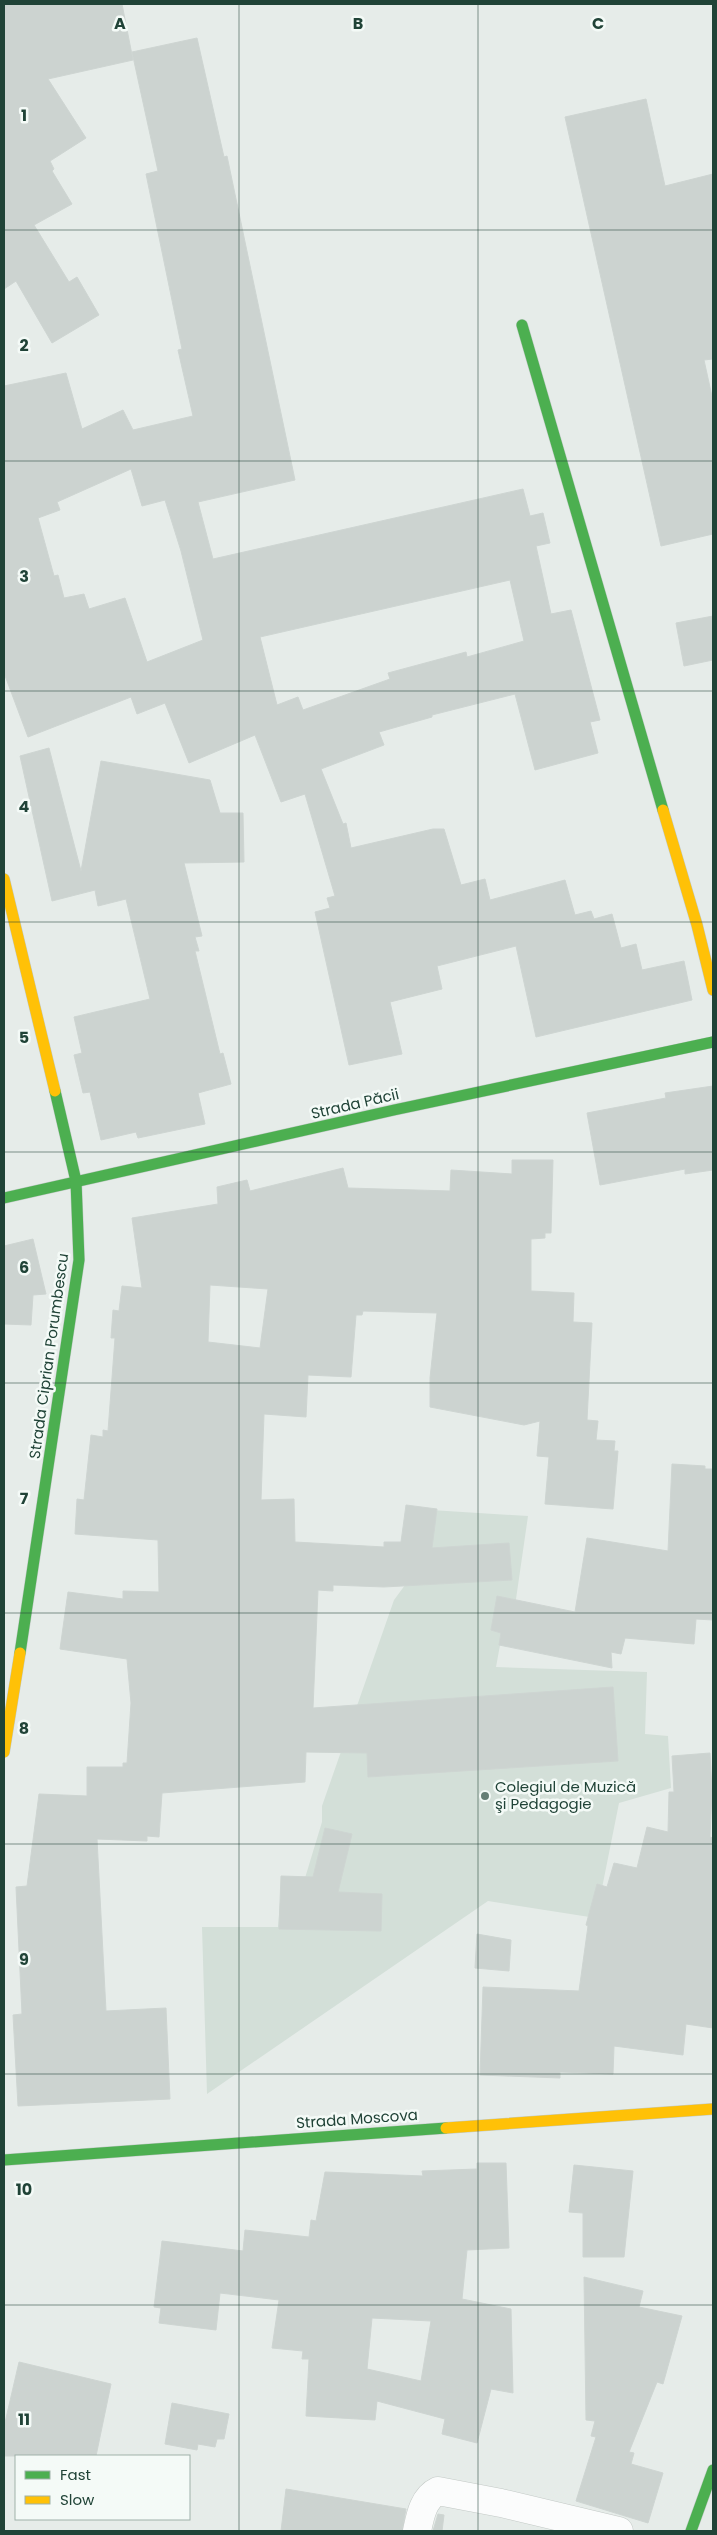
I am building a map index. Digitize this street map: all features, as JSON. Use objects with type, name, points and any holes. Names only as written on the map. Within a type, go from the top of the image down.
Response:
[{"type":"street","points":[[522,325],[697,924],[713,990]]},
{"type":"street","name":"Strada Ciprian Porumbescu","points":[[4,879],[76,1181],[79,1260],[35,1560],[4,1752]]},
{"type":"street","name":"Strada Păcii","points":[[4,1198],[713,1042]]},
{"type":"street","name":"Strada Moscova","points":[[4,2160],[713,2109]]},
{"type":"street","points":[[691,2531],[713,2470]]},
{"type":"street","points":[[417,2531],[422,2512],[431,2494],[438,2491],[501,2503],[619,2531]]},
{"type":"shaded area","name":"Colegiul de Muzică şi Pedagogie","points":[[415,1509],[528,1516],[515,1606],[507,1607],[496,1667],[647,1672],[645,1734],[668,1736],[671,1788],[619,1803],[596,1918],[488,1901],[207,2094],[202,1927],[278,1927],[282,1876],[305,1878],[322,1822],[322,1806],[394,1600],[408,1581]]},
{"type":"building","points":[[4,4],[122,4],[133,60],[48,79],[86,138],[50,161],[54,169],[52,171],[72,204],[34,225],[69,282],[77,277],[99,315],[52,343],[16,281],[4,289]]},
{"type":"building","points":[[197,38],[224,157],[227,156],[295,480],[198,502],[213,559],[523,489],[530,516],[543,513],[550,543],[536,546],[551,614],[571,610],[600,720],[590,722],[598,753],[535,770],[515,694],[432,715],[432,717],[379,732],[384,745],[321,769],[343,824],[346,823],[351,848],[433,829],[444,829],[461,885],[485,879],[490,900],[565,880],[575,915],[591,911],[594,919],[612,914],[621,948],[636,944],[642,970],[684,961],[692,1000],[536,1037],[516,946],[437,966],[442,989],[390,1002],[402,1054],[349,1065],[315,912],[330,908],[327,898],[335,896],[305,794],[281,802],[255,735],[189,763],[165,703],[137,714],[131,697],[28,737],[4,673],[4,386],[66,373],[82,429],[123,410],[133,430],[193,416],[178,350],[182,349],[146,174],[158,171],[132,52]],"holes":[[[131,469],[142,506],[165,500],[181,551],[203,640],[147,662],[125,598],[89,609],[84,594],[64,598],[58,575],[54,576],[38,518],[60,510],[57,502]],[[510,580],[524,641],[467,657],[466,652],[388,673],[390,679],[303,710],[298,697],[277,705],[260,637]]]},
{"type":"building","points":[[646,99],[665,186],[713,174],[713,359],[704,360],[713,401],[713,534],[661,546],[565,117]]},
{"type":"building","points":[[713,616],[713,660],[684,666],[676,623]]},
{"type":"building","points":[[49,748],[81,871],[101,761],[210,780],[220,813],[243,813],[244,862],[184,863],[202,936],[195,937],[199,951],[195,951],[220,1054],[223,1053],[231,1084],[198,1093],[205,1124],[138,1138],[136,1132],[101,1140],[90,1092],[83,1093],[74,1055],[82,1053],[74,1017],[150,999],[126,899],[98,906],[95,890],[52,901],[20,756]]},
{"type":"building","points":[[713,1086],[713,1170],[685,1174],[685,1169],[600,1185],[587,1113],[666,1098],[665,1093]]},
{"type":"building","points":[[512,1160],[553,1160],[551,1233],[545,1233],[545,1238],[531,1239],[531,1291],[574,1293],[573,1322],[592,1323],[587,1420],[598,1421],[596,1440],[615,1441],[614,1451],[618,1451],[613,1509],[545,1504],[549,1457],[537,1456],[540,1421],[524,1425],[430,1407],[430,1378],[437,1313],[363,1311],[362,1315],[356,1315],[351,1377],[308,1375],[306,1417],[264,1414],[261,1500],[294,1499],[295,1542],[384,1547],[384,1542],[401,1542],[406,1505],[437,1509],[432,1548],[509,1543],[512,1580],[384,1587],[333,1585],[333,1591],[318,1590],[313,1708],[613,1687],[618,1761],[368,1777],[367,1753],[306,1752],[305,1782],[162,1793],[159,1837],[147,1836],[147,1841],[97,1839],[106,2011],[166,2008],[170,2099],[18,2106],[13,2015],[22,2014],[16,1887],[27,1886],[39,1794],[87,1796],[87,1767],[123,1767],[123,1763],[127,1763],[131,1703],[127,1659],[60,1649],[68,1592],[123,1599],[123,1591],[159,1592],[158,1540],[75,1534],[77,1499],[84,1500],[91,1435],[103,1437],[103,1430],[108,1431],[115,1338],[111,1338],[113,1310],[119,1311],[122,1286],[142,1288],[132,1218],[218,1204],[217,1187],[247,1180],[250,1191],[343,1168],[348,1188],[450,1191],[451,1170],[512,1174]],"holes":[[[210,1285],[268,1289],[260,1348],[208,1342]]]},
{"type":"building","points":[[33,1239],[46,1294],[33,1295],[31,1325],[4,1324],[4,1246]]},
{"type":"building","points":[[672,1464],[705,1466],[705,1469],[713,1469],[713,1620],[696,1619],[694,1644],[625,1638],[621,1654],[611,1652],[612,1668],[499,1645],[501,1633],[491,1630],[497,1596],[575,1612],[587,1538],[668,1551]]},
{"type":"building","points":[[710,1753],[712,1791],[710,1837],[713,1838],[713,2028],[686,2024],[683,2055],[614,2046],[613,2074],[560,2072],[560,2078],[480,2075],[483,1987],[579,1991],[588,1926],[586,1925],[597,1884],[607,1887],[614,1863],[637,1868],[647,1827],[668,1832],[669,1792],[674,1792],[672,1756]]},
{"type":"building","points":[[325,1828],[352,1834],[338,1892],[382,1894],[381,1931],[279,1929],[281,1876],[313,1877]]},
{"type":"building","points":[[477,1934],[511,1940],[509,1971],[475,1968]]},
{"type":"building","points":[[477,2163],[506,2163],[509,2248],[467,2250],[462,2299],[511,2309],[513,2393],[491,2389],[477,2443],[442,2434],[445,2419],[377,2401],[375,2420],[306,2416],[309,2359],[302,2359],[303,2351],[272,2348],[279,2300],[220,2293],[216,2330],[159,2323],[161,2308],[154,2307],[162,2241],[243,2251],[245,2230],[309,2237],[311,2220],[316,2221],[325,2172],[423,2176],[422,2171],[477,2169]],"holes":[[[372,2318],[431,2321],[421,2381],[367,2369]]]},
{"type":"building","points":[[574,2165],[633,2171],[624,2257],[583,2257],[583,2213],[569,2212]]},
{"type":"building","points":[[584,2277],[643,2291],[639,2307],[682,2316],[663,2384],[657,2382],[629,2452],[634,2453],[631,2464],[663,2473],[648,2523],[576,2501],[596,2437],[591,2436],[595,2421],[586,2420]]},
{"type":"building","points":[[19,2362],[111,2384],[96,2455],[4,2456],[4,2427]]},
{"type":"building","points":[[172,2403],[229,2414],[224,2439],[217,2439],[215,2447],[198,2444],[197,2450],[165,2444]]},
{"type":"building","points":[[286,2489],[406,2509],[402,2531],[281,2531]]},
{"type":"building","points":[[438,2514],[444,2515],[442,2531],[433,2531]]},
{"type":"traffic: fast","points":[[522,325],[663,810]]},
{"type":"traffic: fast","points":[[4,1198],[394,1110],[713,1042]]},
{"type":"traffic: fast","points":[[20,1653],[79,1260],[76,1181],[55,1091]]},
{"type":"traffic: fast","points":[[4,2160],[446,2128]]},
{"type":"traffic: fast","points":[[691,2531],[713,2470]]},
{"type":"traffic: slow","points":[[663,810],[697,925],[713,990]]},
{"type":"traffic: slow","points":[[4,879],[55,1091]]},
{"type":"traffic: slow","points":[[4,1752],[20,1653]]},
{"type":"traffic: slow","points":[[446,2128],[713,2109]]},
{"type":"place","name":"Colegiul de Muzică şi Pedagogie","points":[[485,1796]]}]
